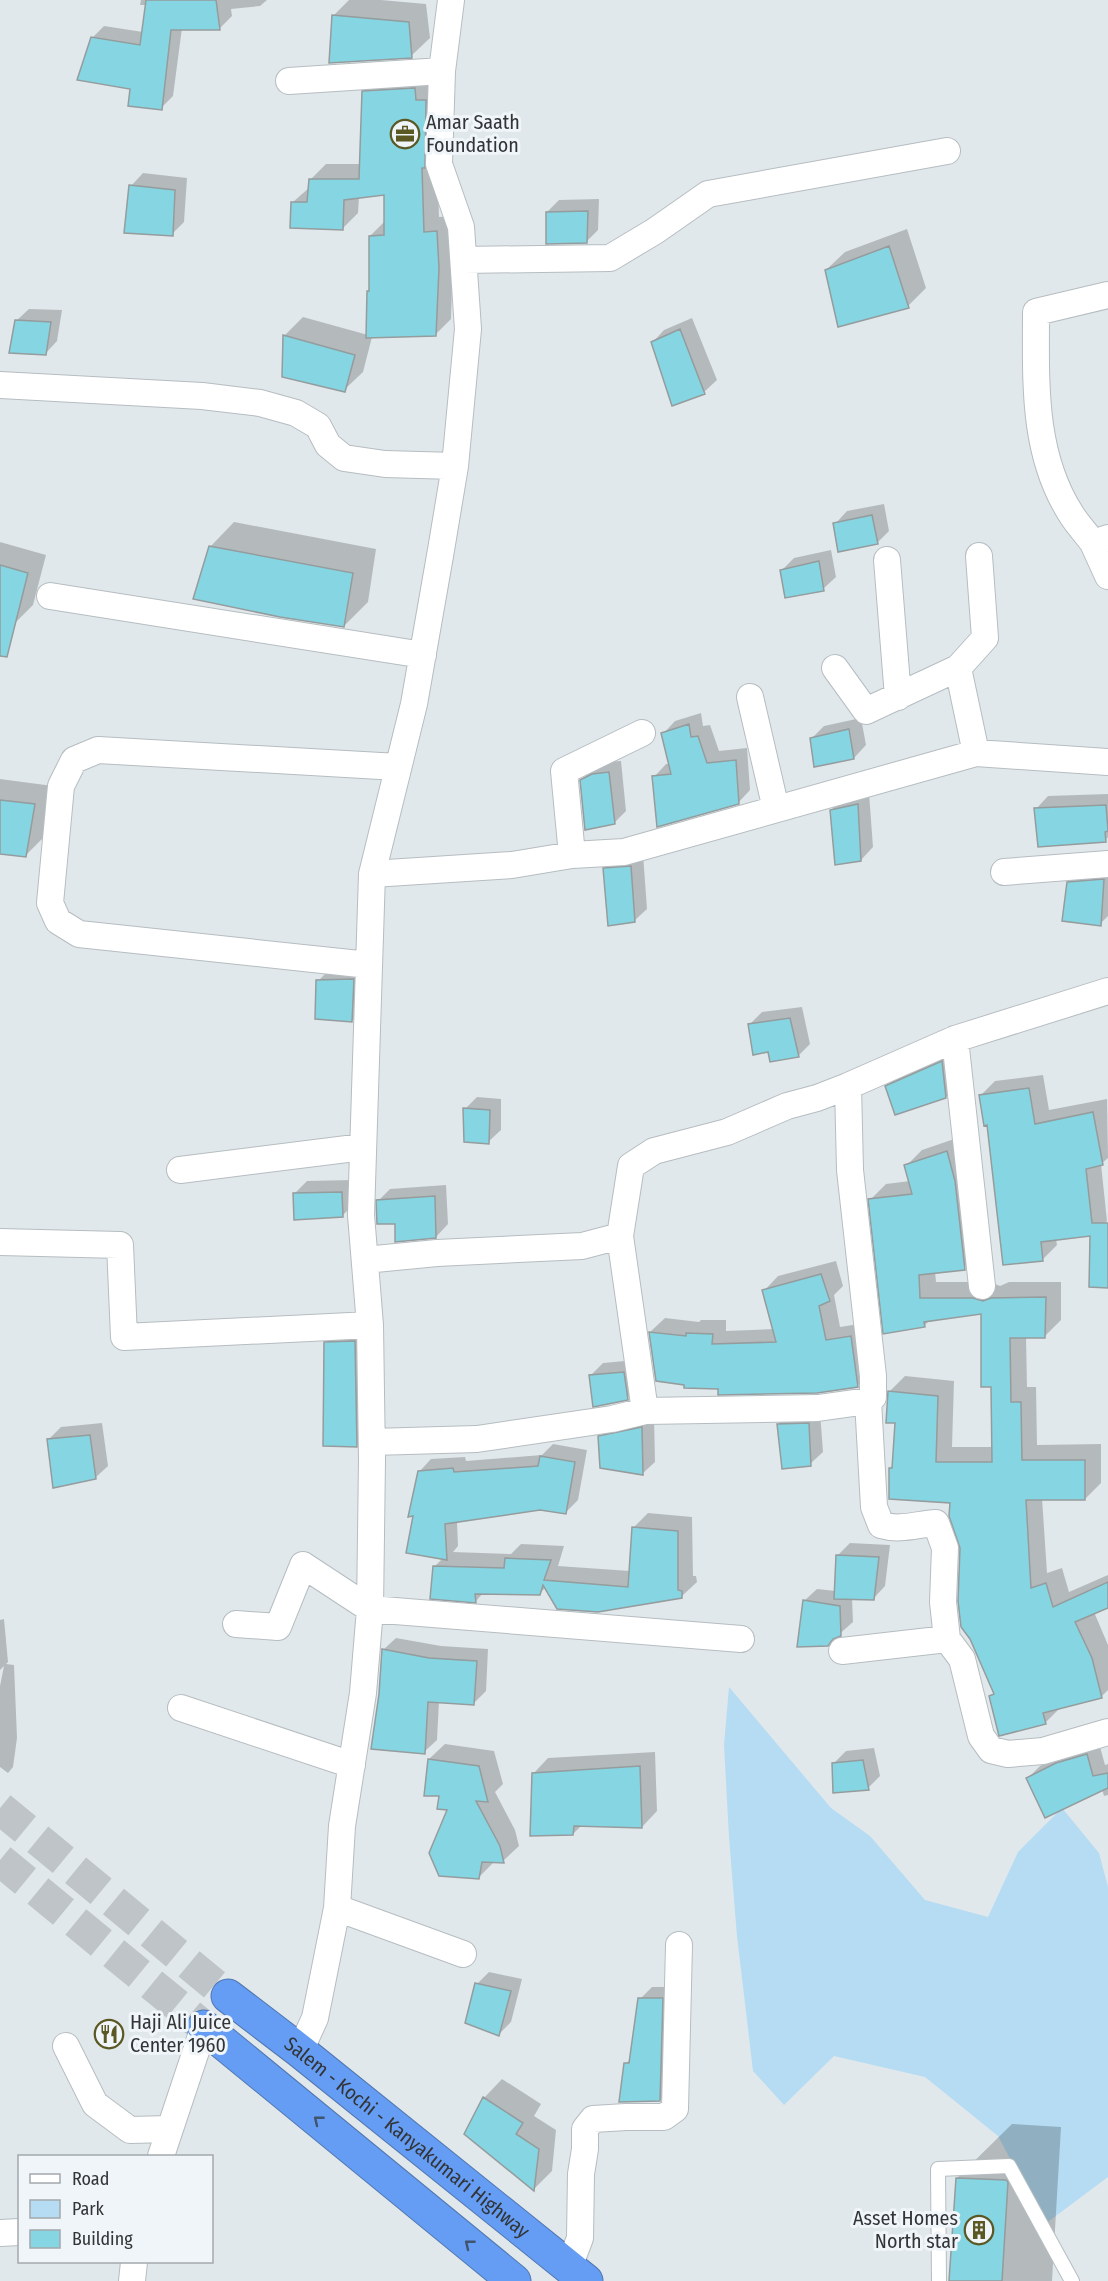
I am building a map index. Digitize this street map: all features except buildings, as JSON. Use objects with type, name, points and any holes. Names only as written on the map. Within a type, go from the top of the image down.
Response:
[{"type":"highway","name":"Salem - Kochi - Kanyakumari Highway","points":[[228,1996],[300,2051],[577,2274]]},
{"type":"highway","points":[[204,2027],[514,2281]]},
{"type":"street","points":[[300,2051],[315,2018],[337,1908],[342,1826],[363,1693],[370,1609],[372,1442],[370,1325],[361,1215],[372,874],[414,704],[423,655],[455,466],[468,329],[461,227],[439,164],[441,71],[451,0]]},
{"type":"street","points":[[289,81],[441,71]]},
{"type":"street","points":[[464,260],[610,258],[655,231],[708,194],[947,151]]},
{"type":"street","points":[[1108,295],[1036,312],[1036,402],[1040,429],[1055,481],[1070,513],[1101,540],[1108,576]]},
{"type":"street","points":[[0,384],[202,396],[261,403],[296,413],[318,426],[328,445],[344,458],[385,464],[455,466]]},
{"type":"street","points":[[835,668],[866,711],[958,668],[985,638],[979,556]]},
{"type":"street","points":[[887,560],[898,697]]},
{"type":"street","points":[[50,596],[423,655]]},
{"type":"street","points":[[958,668],[976,753]]},
{"type":"street","points":[[750,697],[776,809]]},
{"type":"street","points":[[572,855],[564,771],[642,733]]},
{"type":"street","points":[[369,965],[79,934],[58,921],[50,903],[61,786],[74,760],[98,750],[398,767]]},
{"type":"street","points":[[372,874],[512,865],[572,855],[624,852],[976,753],[1108,762]]},
{"type":"street","points":[[1004,872],[1108,864]]},
{"type":"street","points":[[645,1411],[620,1236],[631,1166],[654,1151],[727,1132],[787,1106],[848,1086],[956,1039],[1108,991]]},
{"type":"street","points":[[956,1039],[982,1286]]},
{"type":"street","points":[[372,1442],[477,1439],[612,1419],[645,1411],[818,1408],[868,1401],[873,1396],[873,1376],[850,1170],[848,1086]]},
{"type":"street","points":[[180,1170],[363,1147]]},
{"type":"street","points":[[365,1260],[437,1253],[582,1246],[620,1236]]},
{"type":"street","points":[[0,1242],[120,1245],[124,1337],[370,1325]]},
{"type":"street","points":[[868,1401],[874,1507],[881,1525],[904,1528],[936,1523],[940,1529],[945,1548],[944,1627],[947,1638],[962,1659],[981,1736],[991,1750],[1008,1754],[1043,1751],[1108,1732]]},
{"type":"street","points":[[236,1624],[278,1627],[303,1565],[370,1609],[741,1639]]},
{"type":"street","points":[[842,1651],[947,1638]]},
{"type":"street","points":[[181,1708],[352,1765]]},
{"type":"street","points":[[337,1908],[463,1954]]},
{"type":"street","points":[[577,2274],[585,2128],[593,2120],[626,2116],[664,2117],[675,2109],[678,1945]]},
{"type":"street","points":[[162,2155],[204,2027]]},
{"type":"street","points":[[66,2046],[94,2104],[130,2130],[170,2129]]},
{"type":"street","points":[[0,2233],[18,2232]]},
{"type":"street","points":[[132,2281],[134,2263]]},
{"type":"lane","points":[[939,2281],[938,2169],[1009,2166],[1072,2281]]},
{"type":"green space","points":[[729,1687],[831,1808],[870,1836],[925,1900],[988,1917],[1018,1852],[1062,1808],[1099,1853],[1108,1887],[1108,2177],[1045,2224],[998,2136],[925,2077],[834,2056],[784,2105],[753,2071],[737,1936],[729,1837],[724,1745]]},
{"type":"tunnel","points":[[0,1808],[228,1996]]},
{"type":"tunnel","points":[[0,1860],[204,2027]]},
{"type":"place","name":"Amar Saath Foundation","points":[[405,134]]},
{"type":"place","name":"Haji Ali Juice Center 1960","points":[[109,2034]]},
{"type":"place","name":"Asset Homes North star","points":[[979,2230]]}]
